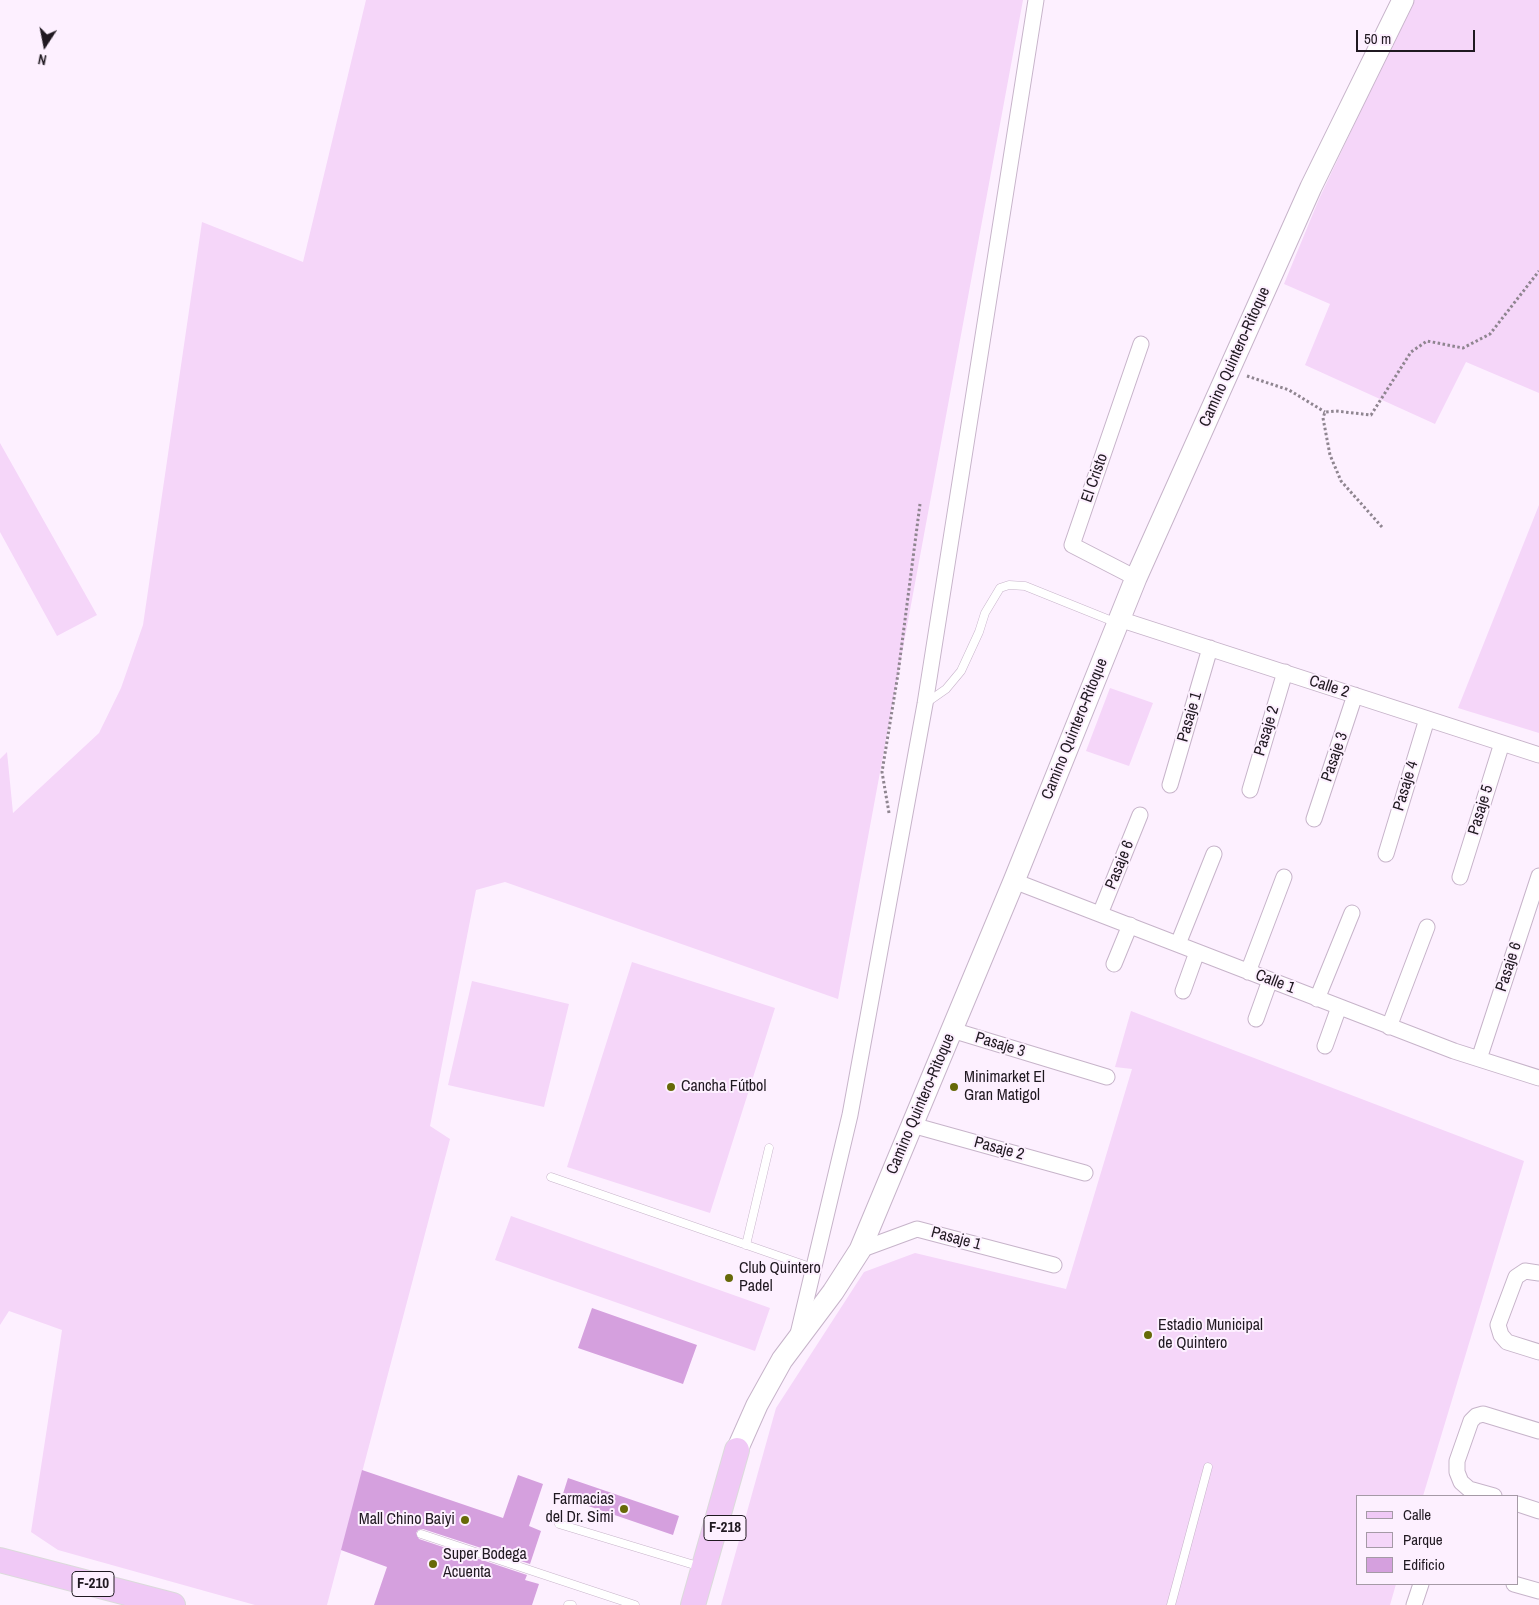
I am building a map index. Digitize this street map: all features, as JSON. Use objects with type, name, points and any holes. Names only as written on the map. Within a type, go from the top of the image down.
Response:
[{"type":"main road","name":"Camino Quintero-Ritoque","points":[[693,1605],[737,1450],[769,1382],[797,1338],[833,1292],[860,1250],[1014,881],[1136,578],[1310,187],[1403,0]]},
{"type":"main road","name":"Camino Quintero-Ritoque","points":[[708,1605],[728,1511],[737,1450]]},
{"type":"main road","name":"F-210","points":[[3,1563],[173,1605]]},
{"type":"street","points":[[797,1338],[850,1115],[925,704],[1036,0]]},
{"type":"street","name":"El Cristo","points":[[1136,578],[1072,545],[1141,344]]},
{"type":"street","name":"Calle 2","points":[[1118,621],[1210,648],[1539,755]]},
{"type":"street","name":"Pasaje 1","points":[[1170,785],[1210,648]]},
{"type":"street","name":"Pasaje 2","points":[[1250,790],[1285,672]]},
{"type":"street","name":"Pasaje 3","points":[[1314,819],[1356,695]]},
{"type":"street","name":"Pasaje 4","points":[[1386,854],[1427,719]]},
{"type":"street","name":"Pasaje 5","points":[[1460,877],[1502,743]]},
{"type":"street","name":"Pasaje 6","points":[[1100,914],[1140,815]]},
{"type":"street","points":[[1178,944],[1214,854]]},
{"type":"street","points":[[1248,972],[1284,876]]},
{"type":"street","name":"Pasaje 6","points":[[1479,1059],[1539,876]]},
{"type":"street","name":"Calle 1","points":[[1014,881],[1388,1027],[1539,1078]]},
{"type":"street","points":[[1317,999],[1352,913]]},
{"type":"street","points":[[1114,964],[1130,925]]},
{"type":"street","points":[[1388,1027],[1427,927]]},
{"type":"street","points":[[1183,991],[1197,952]]},
{"type":"street","points":[[1256,1019],[1270,980]]},
{"type":"street","points":[[1325,1046],[1339,1007]]},
{"type":"street","name":"Pasaje 3","points":[[952,1030],[1106,1077]]},
{"type":"street","name":"Pasaje 2","points":[[912,1126],[1085,1173]]},
{"type":"street","name":"Pasaje 1","points":[[860,1250],[917,1229],[1054,1265]]},
{"type":"street","points":[[1539,1273],[1525,1272],[1516,1277],[1499,1320],[1499,1330],[1507,1342],[1539,1352]]},
{"type":"street","points":[[1491,1495],[1470,1489],[1461,1482],[1457,1472],[1457,1461],[1470,1424],[1474,1418],[1483,1414],[1539,1431]]},
{"type":"street","points":[[1519,1504],[1539,1510]]},
{"type":"street","points":[[1414,1605],[1421,1585]]},
{"type":"street","points":[[1518,1585],[1539,1591]]},
{"type":"lane","points":[[925,704],[946,689],[961,671],[979,632],[985,613],[1000,588],[1009,585],[1025,586],[1118,621]]},
{"type":"lane","points":[[746,1245],[769,1148]]},
{"type":"lane","points":[[551,1177],[813,1268]]},
{"type":"lane","points":[[1171,1605],[1208,1467]]},
{"type":"lane","points":[[559,1524],[703,1567]]},
{"type":"lane","points":[[421,1534],[635,1605]]},
{"type":"path","points":[[1229,370],[1289,390],[1325,412],[1336,411],[1371,415],[1411,352],[1427,341],[1463,348],[1490,334],[1539,271]]},
{"type":"path","points":[[1325,412],[1323,418],[1330,454],[1342,482],[1382,527]]},
{"type":"path","points":[[888,821],[889,812],[882,772],[898,674],[920,504]]},
{"type":"green space","points":[[366,0],[1023,0],[838,999],[505,882],[476,890],[430,1126],[450,1139],[327,1605],[255,1605],[58,1550],[31,1532],[62,1330],[9,1311],[0,1325],[0,759],[7,752],[13,813],[99,733],[121,688],[143,625],[202,222],[303,262]]},
{"type":"green space","points":[[1413,0],[1539,0],[1539,393],[1466,362],[1435,424],[1305,365],[1330,304],[1284,284],[1319,199]]},
{"type":"green space","points":[[0,443],[97,615],[57,636],[0,532]]},
{"type":"green space","points":[[1539,505],[1539,733],[1458,708]]},
{"type":"green space","points":[[1110,688],[1153,703],[1129,766],[1086,751]]},
{"type":"green space","name":"Cancha Fútbol","points":[[632,962],[775,1008],[710,1213],[567,1167]]},
{"type":"green space","points":[[472,981],[569,1004],[544,1107],[448,1085]]},
{"type":"green space","name":"Estadio Municipal de Quintero","points":[[1131,1011],[1524,1161],[1423,1495],[1356,1495],[1356,1585],[1396,1585],[1390,1605],[721,1605],[776,1408],[864,1272],[915,1253],[1066,1289],[1132,1069],[1115,1067]]},
{"type":"green space","points":[[511,1216],[770,1308],[755,1351],[495,1260]]},
{"type":"building","points":[[592,1308],[697,1345],[683,1384],[578,1348]]},
{"type":"building","points":[[362,1470],[503,1518],[518,1475],[543,1484],[529,1526],[541,1531],[530,1564],[423,1529],[418,1530],[416,1533],[419,1539],[527,1575],[525,1580],[539,1584],[532,1605],[374,1605],[387,1567],[341,1550]]},
{"type":"building","points":[[568,1478],[679,1516],[673,1535],[562,1497]]},
{"type":"place","name":"Cancha Fútbol","points":[[671,1087]]},
{"type":"place","name":"Minimarket El Gran Matigol","points":[[954,1087]]},
{"type":"place","name":"Club Quintero Padel","points":[[729,1278]]},
{"type":"place","name":"Estadio Municipal de Quintero","points":[[1148,1335]]},
{"type":"place","name":"Farmacias del Dr. Simi","points":[[624,1509]]},
{"type":"place","name":"Mall Chino Baiyi","points":[[465,1520]]},
{"type":"place","name":"Super Bodega Acuenta","points":[[433,1564]]}]
